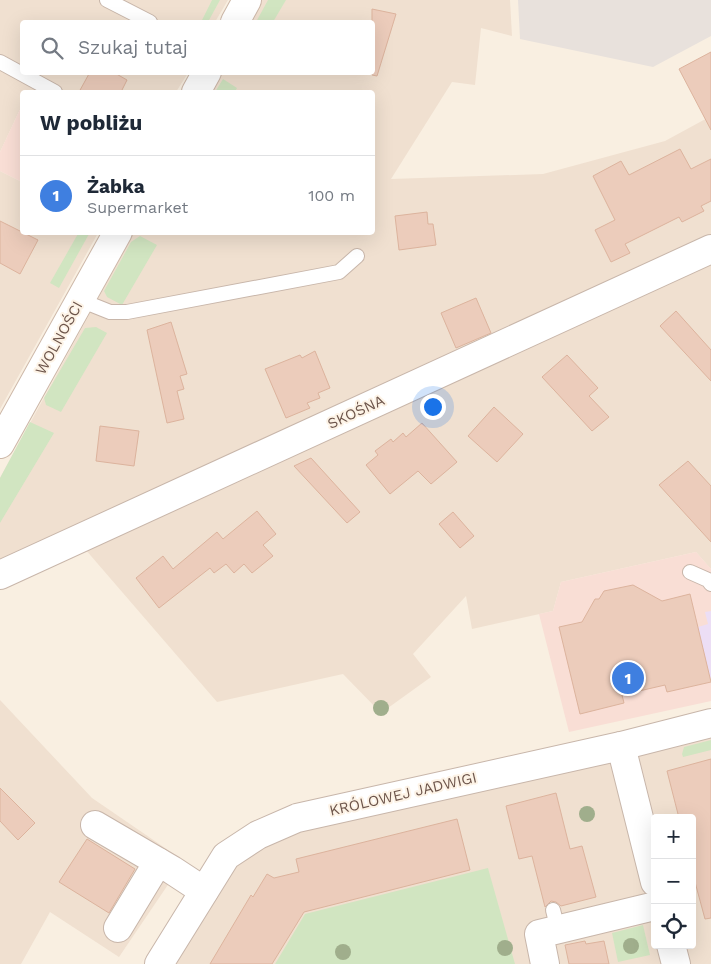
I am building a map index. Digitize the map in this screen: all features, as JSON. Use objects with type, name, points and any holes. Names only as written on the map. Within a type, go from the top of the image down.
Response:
[{"type":"street","points":[[235,20],[247,0]]},
{"type":"street","points":[[197,90],[204,75]]},
{"type":"street","name":"WOLNOŚCI","points":[[0,444],[116,235]]},
{"type":"street","name":"SKOŚNA","points":[[0,575],[711,249]]},
{"type":"street","name":"KRÓLOWEJ JADWIGI","points":[[159,964],[226,856],[258,835],[297,818],[622,746],[711,723]]},
{"type":"street","points":[[622,746],[651,866]]},
{"type":"street","points":[[96,825],[204,892]]},
{"type":"street","points":[[118,928],[158,862]]},
{"type":"street","points":[[545,964],[539,934],[556,920],[651,907]]},
{"type":"street","points":[[672,949],[676,964]]},
{"type":"lane","points":[[107,0],[146,20]]},
{"type":"lane","points":[[0,62],[20,73]]},
{"type":"lane","points":[[24,75],[52,90]]},
{"type":"lane","points":[[80,300],[110,312],[127,312],[339,272],[357,256]]},
{"type":"lane","points":[[690,572],[708,580],[711,584]]},
{"type":"shaded area","points":[[0,0],[228,0],[216,20],[20,20],[20,75],[187,75],[177,90],[20,90],[20,109],[0,152]]},
{"type":"shaded area","points":[[261,0],[510,0],[512,36],[481,28],[475,85],[452,82],[391,179],[543,174],[665,141],[711,116],[711,569],[696,552],[561,582],[553,611],[472,629],[466,596],[413,654],[431,677],[381,713],[343,674],[217,702],[85,549],[0,586],[0,478],[133,235],[375,235],[375,90],[212,90],[221,75],[375,75],[375,20],[250,20]]},
{"type":"shaded area","points":[[518,0],[711,0],[711,36],[653,67],[520,39]]},
{"type":"shaded area","points":[[20,109],[20,181],[0,171],[0,152]]},
{"type":"shaded area","points":[[0,171],[20,181],[20,235],[97,235],[0,409]]},
{"type":"shaded area","points":[[696,552],[711,569],[711,701],[569,732],[539,614],[553,611],[561,582]]},
{"type":"shaded area","points":[[711,611],[711,682],[698,627],[708,624],[705,612]]},
{"type":"shaded area","points":[[0,700],[92,798],[184,861],[119,957],[50,912],[21,964],[0,964]]},
{"type":"shaded area","points":[[711,728],[711,964],[172,964],[233,866],[287,834]]},
{"type":"green space","points":[[212,0],[220,0],[209,20],[202,20]]},
{"type":"green space","points":[[268,0],[286,0],[274,20],[257,20]]},
{"type":"green space","points":[[223,79],[237,88],[236,90],[216,90]]},
{"type":"green space","points":[[77,235],[88,235],[59,288],[50,283]]},
{"type":"green space","points":[[140,236],[157,245],[122,305],[107,297],[104,291],[131,242]]},
{"type":"green space","points":[[96,327],[107,333],[61,412],[46,405],[44,398],[85,328]]},
{"type":"green space","points":[[30,422],[54,433],[0,523],[0,478]]},
{"type":"green space","points":[[711,740],[711,750],[683,757],[684,747]]},
{"type":"green space","points":[[488,868],[515,964],[275,964],[305,914]]},
{"type":"green space","points":[[643,925],[650,955],[618,962],[612,933]]},
{"type":"building","points":[[372,9],[396,14],[377,76],[372,75],[375,75],[375,20],[372,20]]},
{"type":"building","points":[[711,52],[711,130],[679,69]]},
{"type":"building","points":[[88,75],[118,75],[127,80],[122,90],[80,90]]},
{"type":"building","points":[[680,149],[691,169],[711,159],[711,201],[701,206],[704,211],[682,222],[679,217],[625,244],[630,253],[611,262],[595,230],[615,220],[593,176],[621,161],[629,175]]},
{"type":"building","points":[[427,212],[428,224],[433,224],[436,245],[399,250],[395,216]]},
{"type":"building","points":[[0,221],[20,231],[20,235],[28,235],[38,240],[20,274],[0,263]]},
{"type":"building","points":[[476,298],[491,333],[456,348],[441,313]]},
{"type":"building","points":[[676,311],[711,350],[711,381],[660,326]]},
{"type":"building","points":[[171,322],[187,374],[180,376],[184,389],[177,391],[184,419],[167,423],[147,330]]},
{"type":"building","points":[[315,351],[330,388],[318,393],[320,398],[307,403],[310,408],[286,418],[265,369],[300,355],[302,358]]},
{"type":"building","points":[[567,355],[598,388],[589,396],[609,417],[592,431],[542,377]]},
{"type":"building","points":[[494,407],[523,434],[497,462],[468,436]]},
{"type":"building","points":[[422,423],[457,462],[431,484],[418,471],[390,494],[366,465],[378,455],[375,451],[391,439],[393,442],[403,433],[406,437]]},
{"type":"building","points":[[100,426],[139,431],[134,466],[96,461]]},
{"type":"building","points":[[311,458],[360,512],[347,523],[294,466]]},
{"type":"building","points":[[688,461],[711,486],[711,542],[659,485]]},
{"type":"building","points":[[257,511],[276,534],[263,545],[273,556],[252,573],[244,564],[234,573],[226,564],[214,573],[210,568],[159,608],[136,578],[163,556],[173,569],[217,532],[223,539]]},
{"type":"building","points":[[453,512],[474,536],[460,548],[439,524]]},
{"type":"building","points":[[633,585],[662,601],[690,594],[711,682],[667,692],[665,685],[622,695],[624,703],[580,714],[559,627],[582,622],[595,599],[599,599],[604,591]]},
{"type":"building","points":[[711,759],[711,918],[705,919],[696,886],[696,814],[678,814],[667,771]]},
{"type":"building","points":[[0,788],[35,823],[18,840],[0,821]]},
{"type":"building","points":[[556,793],[570,849],[582,846],[596,897],[561,906],[551,901],[545,907],[532,856],[519,859],[506,806]]},
{"type":"building","points":[[457,819],[470,870],[304,912],[272,964],[210,964],[251,895],[253,897],[267,874],[274,878],[299,872],[296,859]]},
{"type":"building","points":[[87,839],[135,869],[109,913],[59,882]]},
{"type":"building","points":[[585,941],[586,944],[604,941],[609,964],[569,964],[565,945]]},
{"type":"place","name":"Żabka","points":[[628,678]]}]
